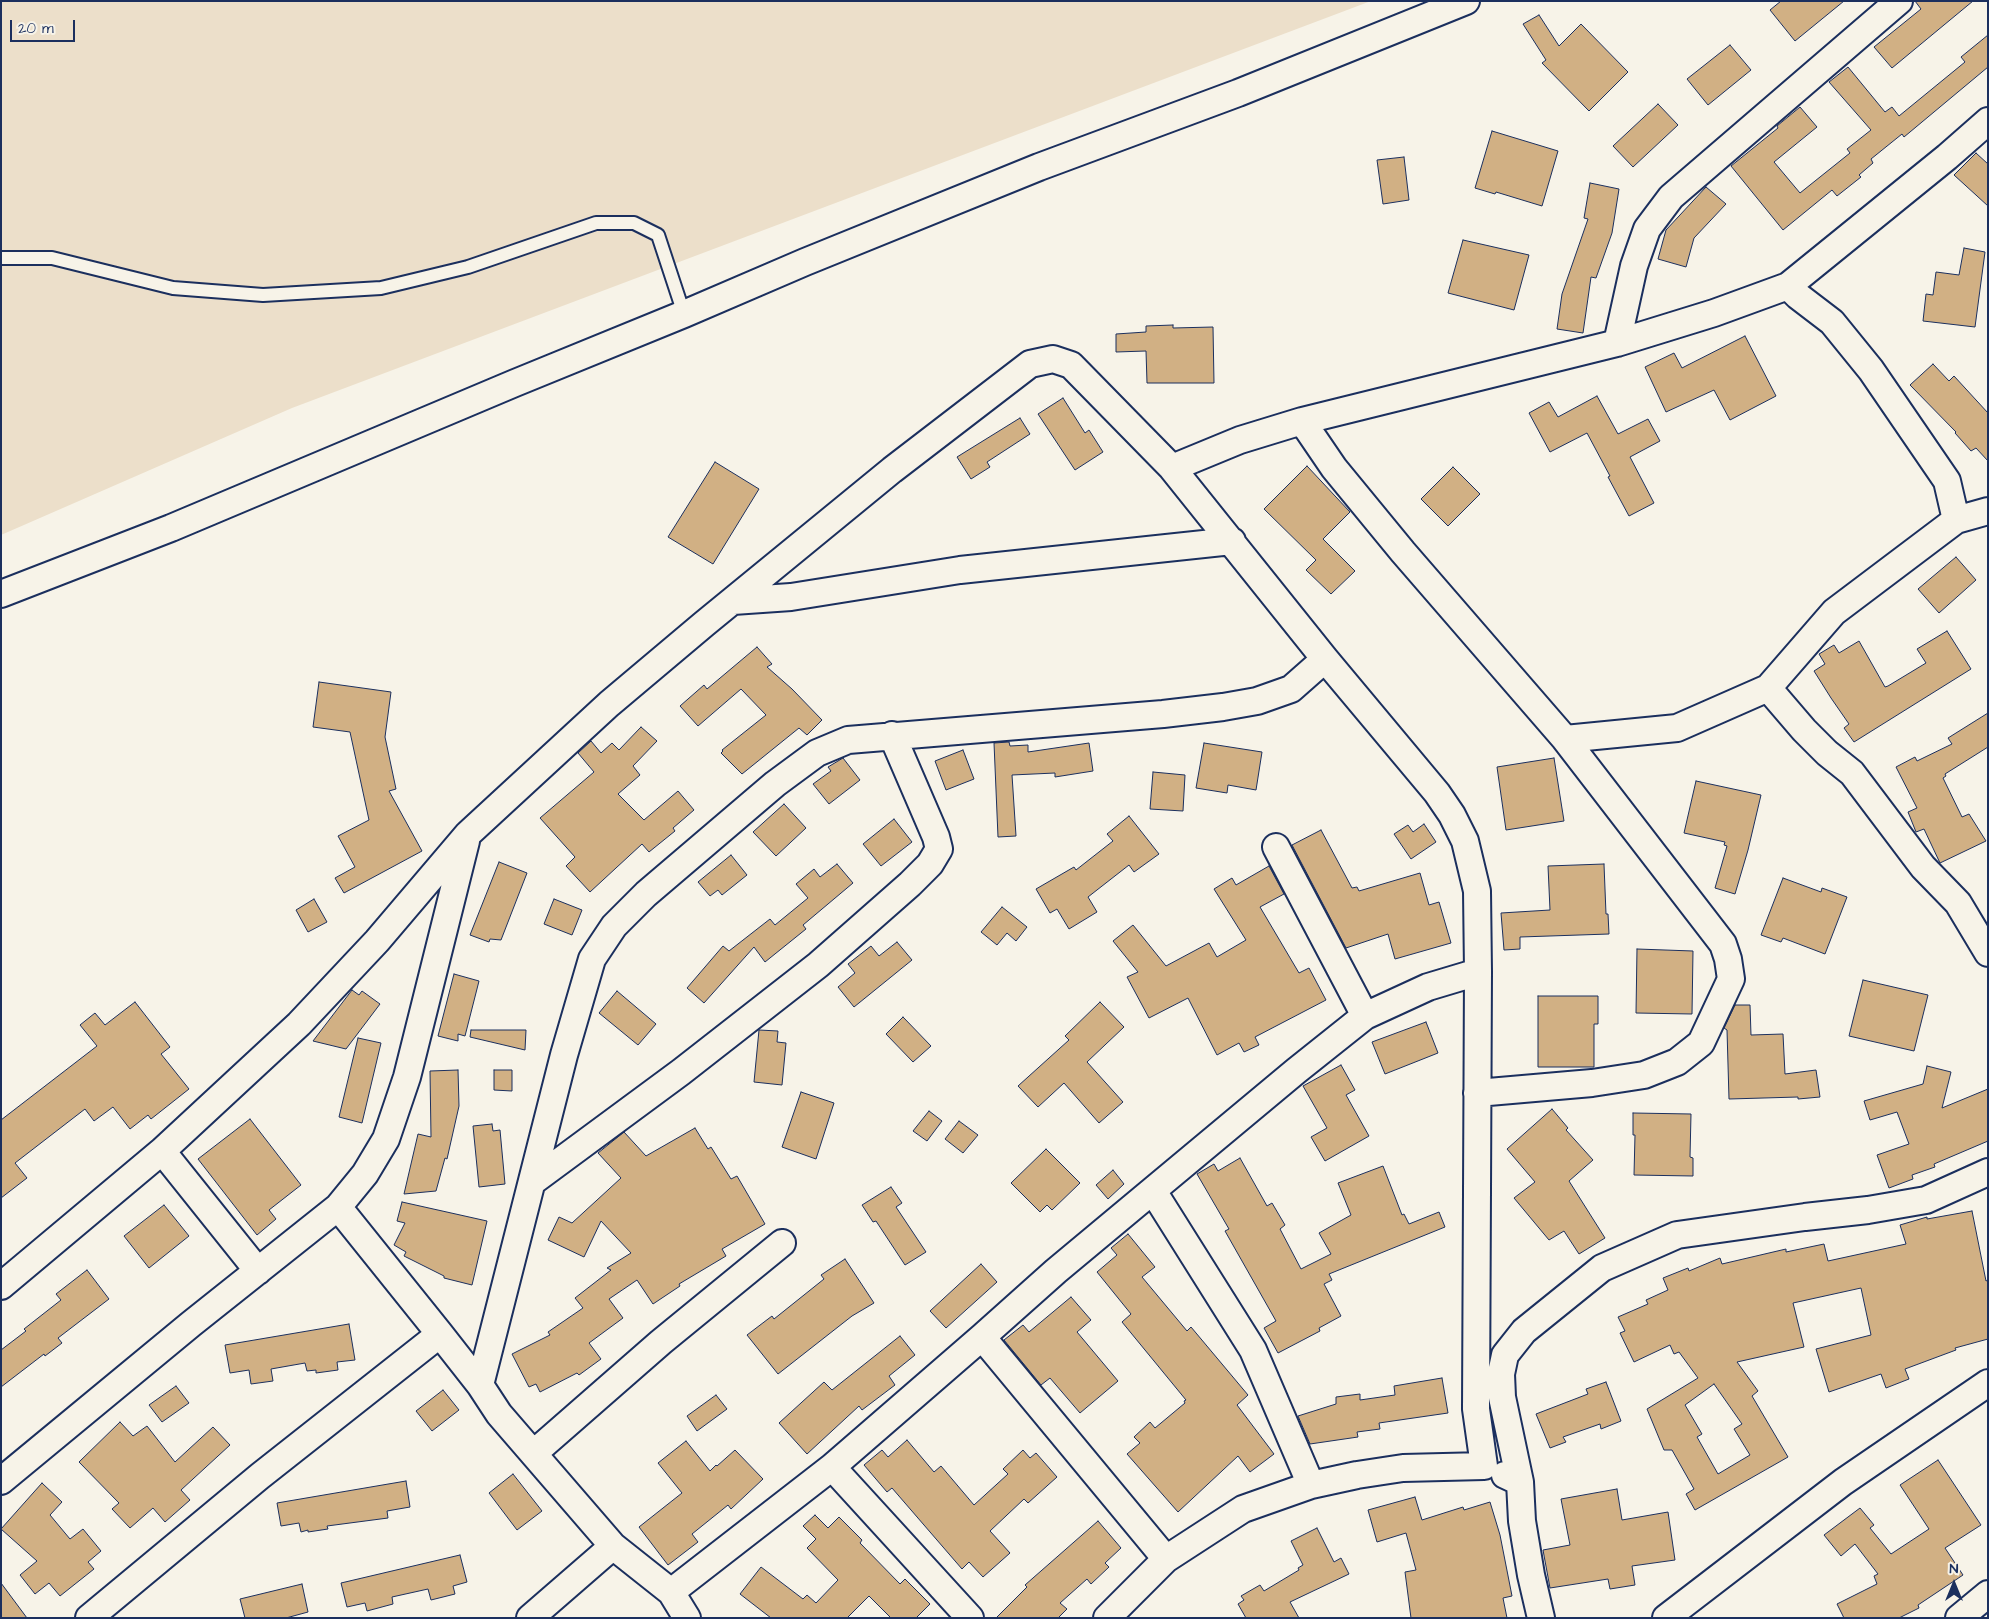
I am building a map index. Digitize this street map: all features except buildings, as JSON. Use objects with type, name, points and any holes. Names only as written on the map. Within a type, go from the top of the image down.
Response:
[{"type":"street","points":[[1,594],[171,528],[805,262],[1039,167],[1238,93],[1466,1]]},
{"type":"street","points":[[1617,343],[1634,266],[1647,229],[1671,197],[1899,1]]},
{"type":"street","points":[[1172,468],[1240,440],[1302,421],[1617,343],[1714,313],[1788,286],[1947,157],[1988,121]]},
{"type":"street","points":[[1788,286],[1832,322],[1870,370],[1947,481],[1956,520]]},
{"type":"street","points":[[1,1286],[162,1151],[299,1024],[377,941],[468,834],[609,704],[892,470],[1030,364],[1053,359],[1071,365],[1172,468],[1325,659],[1437,792],[1452,815],[1465,841],[1477,891],[1476,1410],[1484,1466]]},
{"type":"street","points":[[1302,421],[1334,468],[1565,739],[1723,944],[1728,959],[1731,979],[1701,1043],[1677,1062],[1644,1075],[1592,1083],[1477,1093]]},
{"type":"street","points":[[1565,739],[1677,728],[1768,688],[1834,612],[1956,520],[1987,513]]},
{"type":"street","points":[[733,601],[791,597],[960,570],[1232,541]]},
{"type":"street","points":[[480,1386],[564,1055],[592,959],[614,926],[646,894],[775,784],[817,753],[848,740],[1163,714],[1223,707],[1257,701],[1291,689],[1325,659]]},
{"type":"street","points":[[1768,688],[1804,730],[1827,753],[1852,773],[1923,867],[1958,903],[1988,953]]},
{"type":"street","points":[[532,1182],[681,1072],[818,965],[930,864],[939,849],[936,837],[892,735]]},
{"type":"street","points":[[1,1481],[338,1207],[365,1174],[386,1138],[407,1077],[468,834]]},
{"type":"street","points":[[1276,848],[1365,1016]]},
{"type":"street","points":[[671,1592],[832,1466],[1056,1271],[1365,1016],[1428,987],[1478,972]]},
{"type":"street","points":[[162,1151],[258,1271]]},
{"type":"street","points":[[1541,1618],[1531,1575],[1522,1521],[1520,1482],[1502,1397],[1501,1374],[1505,1355],[1524,1331],[1602,1268],[1677,1235],[1868,1210],[1926,1200],[1988,1172]]},
{"type":"street","points":[[1153,1191],[1253,1350],[1311,1485]]},
{"type":"street","points":[[338,1207],[440,1334],[499,1414],[613,1546],[671,1592],[687,1618]]},
{"type":"street","points":[[534,1453],[661,1342],[782,1243]]},
{"type":"street","points":[[90,1618],[260,1476],[440,1334]]},
{"type":"street","points":[[982,1337],[1166,1559]]},
{"type":"street","points":[[1666,1618],[1843,1482],[1988,1383]]},
{"type":"street","points":[[832,1466],[970,1618]]},
{"type":"street","points":[[1107,1618],[1166,1559],[1243,1508],[1311,1485],[1403,1468],[1484,1466],[1520,1482]]},
{"type":"street","points":[[530,1618],[613,1546]]},
{"type":"street","points":[[1959,1618],[1988,1594]]},
{"type":"lane","points":[[1,258],[52,258],[173,288],[263,295],[381,288],[468,267],[596,223],[634,223],[658,235],[684,314]]},
{"type":"shaded area","points":[[1,1],[1371,1],[292,408],[1,535]]}]
